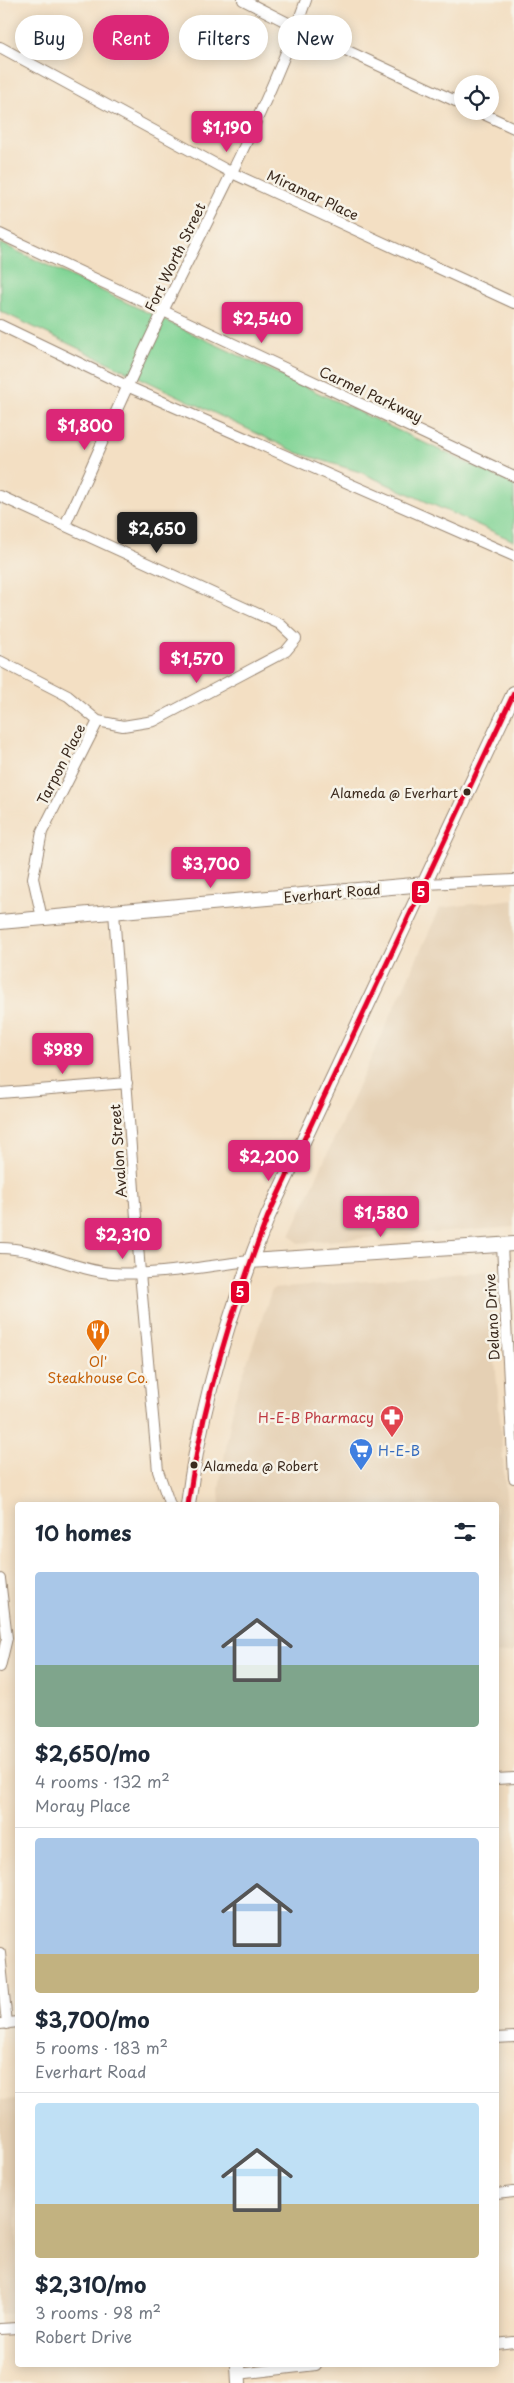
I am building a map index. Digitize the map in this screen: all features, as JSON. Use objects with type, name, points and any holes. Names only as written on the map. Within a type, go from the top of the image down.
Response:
[{"type":"main road","points":[[189,1502],[206,1399],[250,1261],[268,1216],[426,884],[514,693]]},
{"type":"main road","name":"Everhart Road","points":[[0,922],[426,884]]},
{"type":"main road","points":[[250,1261],[508,1244]]},
{"type":"street","points":[[243,0],[278,18]]},
{"type":"street","name":"Fort Worth Street","points":[[300,15],[306,0]]},
{"type":"street","name":"Miramar Place","points":[[0,47],[232,173],[514,303]]},
{"type":"street","points":[[352,53],[454,100]]},
{"type":"street","name":"Fort Worth Street","points":[[64,525],[163,311],[232,173],[282,60]]},
{"type":"street","points":[[497,120],[514,128]]},
{"type":"street","name":"Carmel Parkway","points":[[0,234],[514,476]]},
{"type":"street","points":[[0,325],[129,387],[514,556]]},
{"type":"street","points":[[0,496],[64,525]]},
{"type":"street","name":"Tarpon Place","points":[[42,918],[33,878],[42,832],[98,720],[123,726],[154,721],[286,651],[296,639],[280,624],[64,525]]},
{"type":"street","points":[[0,661],[68,696],[98,720]]},
{"type":"street","name":"Everhart Road","points":[[426,884],[514,880]]},
{"type":"street","name":"Avalon Street","points":[[114,912],[140,1273],[158,1471],[169,1502]]},
{"type":"street","points":[[0,1093],[127,1083]]},
{"type":"street","name":"Delano Drive","points":[[508,1244],[514,1478]]},
{"type":"street","points":[[0,1248],[13,1248],[35,1253],[78,1268],[112,1273],[140,1273],[250,1261]]},
{"type":"street","points":[[0,1579],[7,1638],[0,1667]]},
{"type":"street","points":[[499,1779],[514,1778]]},
{"type":"street","points":[[0,1953],[8,2023]]},
{"type":"street","points":[[499,2038],[514,2036]]},
{"type":"street","points":[[499,2194],[514,2192]]},
{"type":"street","points":[[0,2329],[15,2328]]},
{"type":"street","points":[[499,2344],[514,2342]]},
{"type":"street","points":[[238,2374],[299,2367]]},
{"type":"shaded area","points":[[514,899],[514,1227],[298,1243],[290,1235],[440,908]]},
{"type":"shaded area","points":[[488,1271],[514,1596],[514,1652],[499,1654],[499,1502],[220,1502],[219,1488],[234,1401],[272,1289]]},
{"type":"shaded area","points":[[15,2099],[15,2313],[0,2314],[0,2100]]},
{"type":"green space","points":[[0,243],[514,485],[514,541],[360,472],[298,453],[0,311]]},
{"type":"transit line","name":"5","points":[[188,1502],[201,1431],[219,1358],[268,1216],[514,693]]},
{"type":"place","name":"Alameda @ Everhart","points":[[467,792]]},
{"type":"place","name":"Ol' Steakhouse Co.","points":[[98,1352]]},
{"type":"place","name":"H-E-B Pharmacy","points":[[392,1438]]},
{"type":"place","name":"Alameda @ Robert","points":[[194,1465]]},
{"type":"place","name":"H-E-B","points":[[361,1471]]}]
